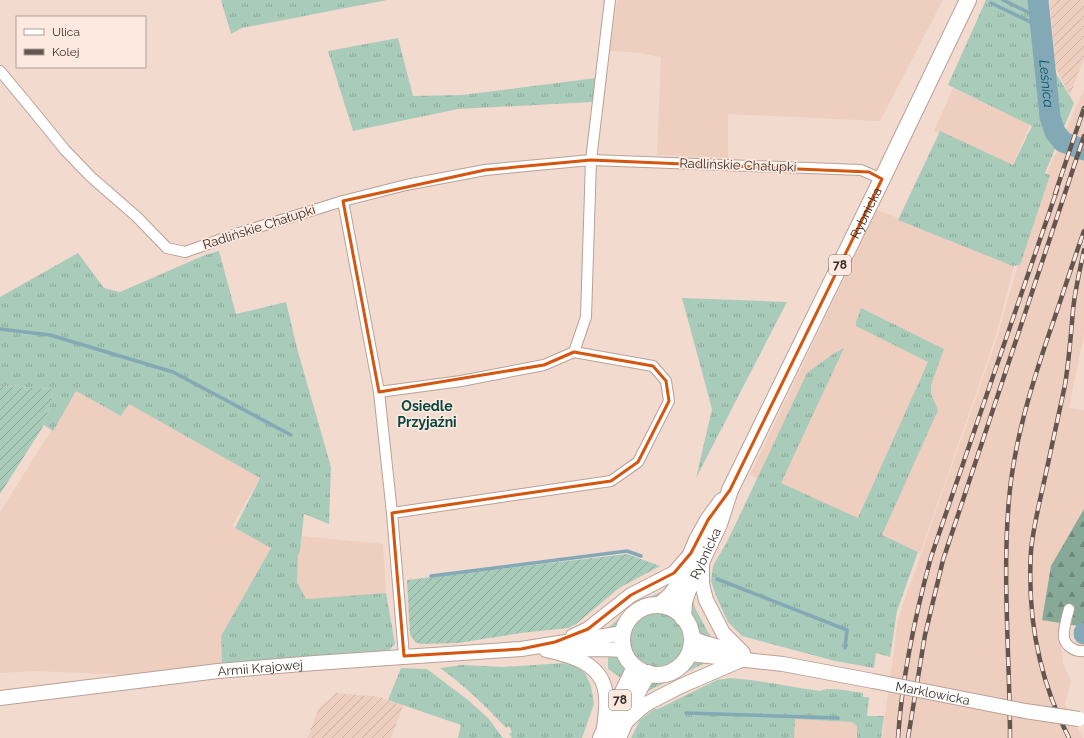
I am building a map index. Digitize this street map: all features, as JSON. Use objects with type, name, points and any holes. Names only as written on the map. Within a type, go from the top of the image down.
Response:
[{"type":"main road","name":"Rybnicka","points":[[660,605],[671,596],[696,556],[719,524],[730,490],[968,0]]},
{"type":"main road","name":"Rybnicka","points":[[684,618],[684,602],[696,556]]},
{"type":"main road","points":[[551,646],[588,629],[631,595],[674,573],[696,556],[706,600],[723,633],[742,657],[648,703],[612,733]]},
{"type":"main road","points":[[684,618],[675,610],[660,605],[649,606],[636,612],[629,619],[622,633],[624,650],[628,659],[641,670],[662,674],[673,671],[682,664],[689,654],[692,638]]},
{"type":"main road","name":"78","points":[[684,618],[689,626],[692,638]]},
{"type":"main road","name":"Armii Krajowej","points":[[0,698],[218,671],[551,646],[622,633]]},
{"type":"main road","name":"Marklowicka","points":[[692,638],[742,657]]},
{"type":"main road","points":[[551,646],[580,659],[597,673],[603,683],[606,693],[612,733]]},
{"type":"main road","name":"Armii Krajowej","points":[[551,646],[624,650]]},
{"type":"main road","name":"Marklowicka","points":[[689,654],[742,657],[1017,709],[1084,720]]},
{"type":"main road","name":"78","points":[[612,733],[641,670]]},
{"type":"street","points":[[574,352],[586,317],[591,160],[610,0]]},
{"type":"street","name":"Radlińskie Chałupki","points":[[0,71],[64,150],[91,177],[138,217],[167,248],[184,252],[239,233],[343,201],[406,185],[485,170],[591,160],[861,170],[882,179]]},
{"type":"street","points":[[343,201],[379,392],[392,513],[404,656]]},
{"type":"street","points":[[379,392],[461,381],[544,365],[574,352],[653,366],[666,381],[669,401],[638,462],[611,481],[392,513]]},
{"type":"street","points":[[1069,609],[1064,638],[1069,647],[1084,651]]},
{"type":"highlighted area","points":[[591,160],[869,172],[882,179],[730,490],[708,520],[691,553],[674,573],[631,595],[588,629],[555,642],[521,649],[404,656],[392,513],[611,481],[638,462],[669,401],[666,381],[653,366],[574,352],[544,365],[379,392],[343,201],[485,170]]},
{"type":"shaded area","points":[[617,0],[943,0],[880,121],[728,114],[728,158],[657,155],[661,57],[640,53],[610,51]]},
{"type":"shaded area","points":[[1050,0],[1084,0],[1084,57],[1070,96],[1055,66]]},
{"type":"shaded area","points":[[953,88],[1030,125],[1011,168],[934,131]]},
{"type":"shaded area","points":[[1084,89],[1084,334],[1069,408],[1084,410],[1084,517],[1060,626],[1063,664],[1071,681],[1065,705],[1083,738],[882,738],[898,619],[997,338],[1029,226],[1049,168]]},
{"type":"shaded area","points":[[877,210],[1015,262],[995,339],[920,554],[750,475]]},
{"type":"shaded area","points":[[76,391],[121,416],[129,404],[260,478],[232,526],[271,548],[221,636],[222,663],[132,675],[34,671],[0,673],[0,512]]},
{"type":"shaded area","points":[[302,536],[383,544],[386,593],[306,599],[297,582],[298,555]]},
{"type":"shaded area","points":[[336,693],[380,697],[403,706],[391,738],[307,738],[319,708]]},
{"type":"shaded area","points":[[794,719],[852,722],[857,726],[857,738],[794,738]]},
{"type":"green space","points":[[221,0],[387,0],[242,28],[231,34]]},
{"type":"green space","points":[[986,0],[1045,0],[1054,70],[1074,103],[1045,173],[1050,175],[1020,265],[1013,266],[898,220],[940,131],[1013,165],[1032,126],[948,85]]},
{"type":"green space","points":[[398,38],[413,96],[462,95],[596,78],[593,102],[458,109],[353,131],[328,51]]},
{"type":"green space","points":[[219,251],[236,314],[286,302],[298,352],[331,467],[329,524],[304,514],[300,551],[298,555],[297,582],[306,599],[386,593],[395,644],[388,651],[222,663],[221,636],[271,548],[235,528],[260,478],[129,404],[121,416],[76,391],[53,431],[44,425],[54,389],[0,386],[0,297],[78,253],[104,288],[120,292],[205,255]]},
{"type":"green space","points":[[682,298],[787,302],[696,478],[712,409]]},
{"type":"green space","points":[[861,308],[944,349],[931,385],[931,394],[938,410],[882,535],[918,552],[897,611],[890,657],[876,653],[874,668],[835,661],[742,636],[728,622],[711,581],[713,566],[728,540],[807,373],[844,348],[781,483],[858,518],[928,362],[856,326]]},
{"type":"green space","points":[[0,386],[54,389],[44,425],[0,494]]},
{"type":"green space","points":[[1084,509],[1084,627],[1042,620],[1051,566]]},
{"type":"green space","points":[[627,554],[660,566],[619,588],[576,624],[568,628],[521,633],[458,643],[420,644],[415,642],[410,634],[407,580]]},
{"type":"green space","points":[[671,587],[654,601],[641,604],[631,610],[614,629],[607,629],[634,605]]},
{"type":"green space","points":[[692,596],[695,608],[712,639],[699,636],[695,631],[689,616]]},
{"type":"green space","points":[[656,612],[667,614],[676,620],[682,629],[684,640],[682,651],[676,660],[667,666],[656,668],[645,666],[636,660],[630,651],[628,640],[630,629],[636,620],[645,614]]},
{"type":"green space","points":[[608,653],[617,657],[624,666],[624,680],[608,669]]},
{"type":"green space","points":[[696,661],[707,662],[646,692],[650,682],[654,680],[667,679]]},
{"type":"green space","points":[[564,663],[577,667],[585,673],[591,686],[594,704],[582,738],[512,738],[509,734],[512,732],[509,726],[506,728],[474,696],[440,668],[462,665],[503,667]]},
{"type":"green space","points":[[401,668],[427,669],[468,700],[488,718],[503,738],[458,738],[461,725],[388,700]]},
{"type":"green space","points":[[729,678],[752,680],[821,691],[835,689],[863,693],[863,697],[869,697],[867,716],[884,716],[881,738],[857,738],[857,726],[852,722],[795,719],[794,738],[631,738],[640,720],[654,709],[658,709],[717,680]]},
{"type":"waterway","points":[[1003,0],[1040,18]]},
{"type":"waterway","name":"Leśnica","points":[[1038,0],[1050,117],[1055,132],[1063,142],[1084,150]]},
{"type":"waterway","points":[[991,3],[1041,27]]},
{"type":"waterway","points":[[0,329],[50,335],[173,372],[291,435]]},
{"type":"waterway","points":[[431,576],[627,551],[641,556]]},
{"type":"waterway","points":[[717,579],[847,630],[845,648]]},
{"type":"waterway","points":[[686,713],[838,718]]},
{"type":"railway","points":[[1055,194],[1084,108]]},
{"type":"railway","points":[[908,738],[925,635],[943,560],[1084,136]]},
{"type":"railway","points":[[898,738],[910,647],[931,557],[1057,190]]},
{"type":"railway","points":[[1010,738],[1006,559],[1011,478],[1019,436],[1030,394],[1084,231]]},
{"type":"railway","points":[[1069,738],[1050,693],[1037,647],[1033,623],[1030,575],[1033,534],[1065,385],[1074,302],[1084,250]]},
{"type":"district","name":"Osiedle Przyjaźni","points":[[427,414]]}]
